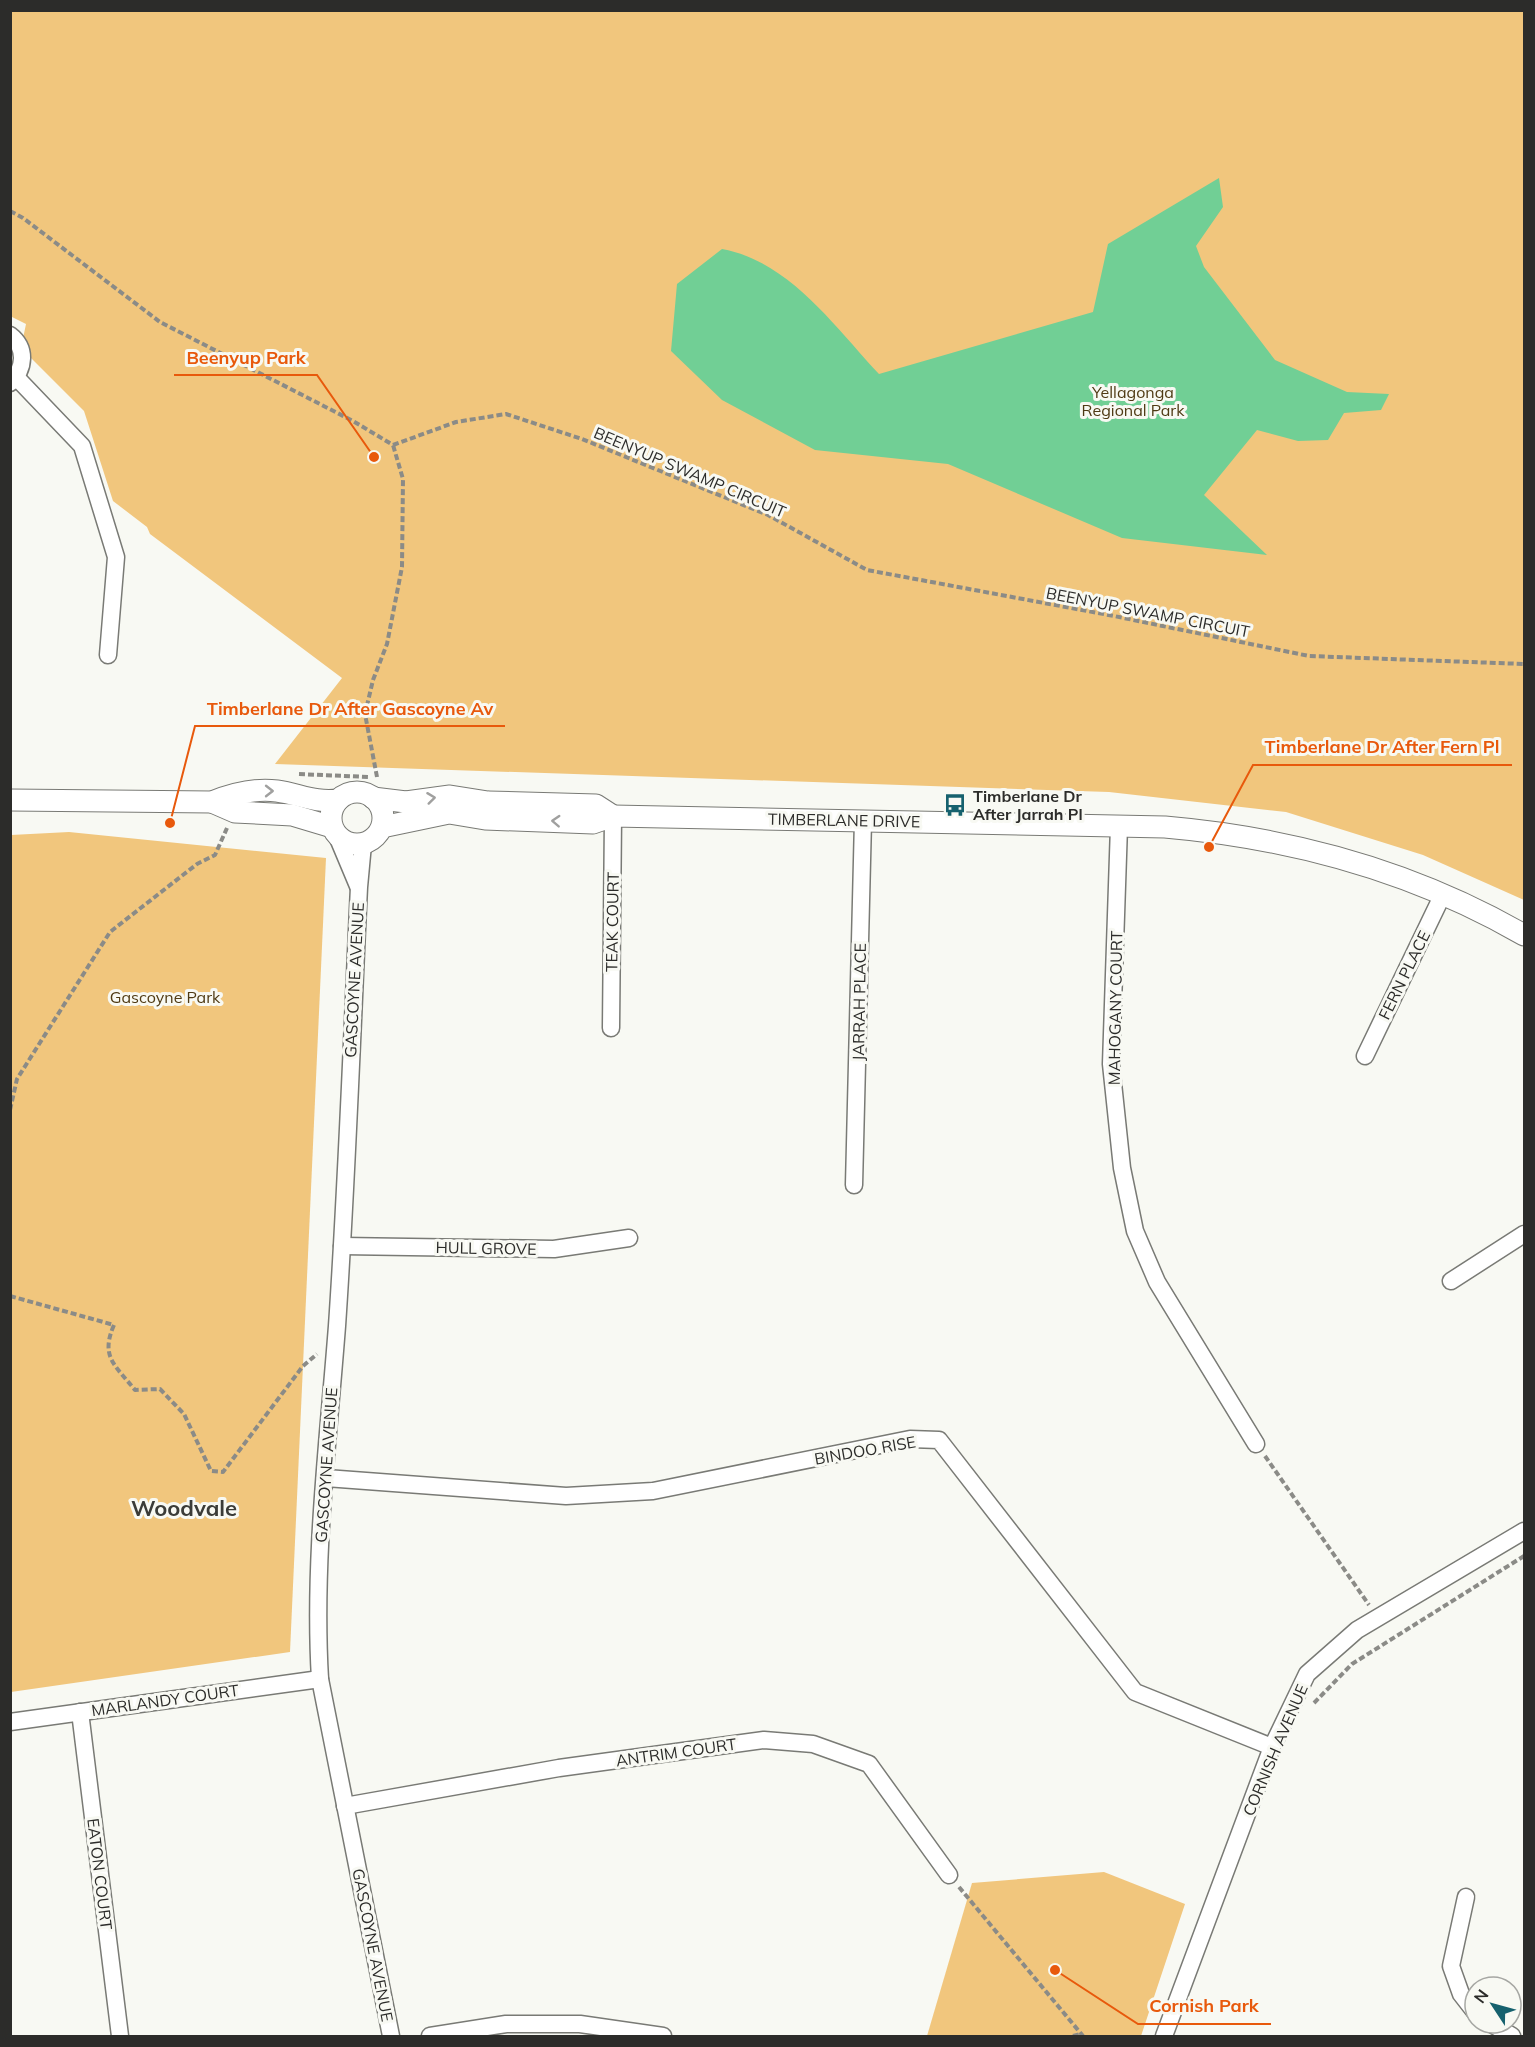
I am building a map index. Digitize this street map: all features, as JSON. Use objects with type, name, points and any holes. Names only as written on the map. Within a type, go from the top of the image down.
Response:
[{"type":"street","points":[[10,335],[20,345],[22,355],[22,366],[13,380],[82,446],[116,557],[108,655]]},
{"type":"street","points":[[10,800],[212,802],[234,794],[272,790],[318,802],[338,801]]},
{"type":"street","points":[[212,802],[235,812],[292,815],[335,832],[349,843],[363,844],[371,841],[382,827],[382,811],[373,798],[359,792],[351,793],[338,801],[331,813],[335,832]]},
{"type":"street","name":"TIMBERLANE DRIVE","points":[[373,798],[406,802],[450,796],[488,802],[596,805],[613,816]]},
{"type":"street","name":"TIMBERLANE DRIVE","points":[[382,827],[449,813],[485,819],[593,823],[613,816],[863,819],[1119,826],[1224,832],[1351,860],[1443,894],[1524,935]]},
{"type":"street","name":"TEAK COURT","points":[[611,1028],[613,816]]},
{"type":"street","name":"JARRAH PLACE","points":[[854,1185],[863,819]]},
{"type":"street","name":"MAHOGANY COURT","points":[[1119,826],[1111,1064],[1122,1168],[1135,1231],[1157,1282],[1256,1443]]},
{"type":"street","name":"GASCOYNE AVENUE","points":[[335,832],[359,887]]},
{"type":"street","name":"GASCOYNE AVENUE","points":[[363,844],[342,1246],[318,1578],[320,1679],[391,2037]]},
{"type":"street","name":"FERN PLACE","points":[[1365,1056],[1443,894]]},
{"type":"street","points":[[1451,1281],[1524,1234]]},
{"type":"street","name":"HULL GROVE","points":[[342,1246],[554,1249],[629,1238]]},
{"type":"street","name":"BINDOO RISE","points":[[326,1478],[566,1496],[653,1491],[910,1439],[939,1440],[1135,1692],[1272,1747]]},
{"type":"street","name":"CORNISH AVENUE","points":[[1164,2037],[1272,1747],[1308,1674],[1357,1630],[1524,1531]]},
{"type":"street","name":"MARLANDY COURT","points":[[10,1722],[320,1679]]},
{"type":"street","name":"EATON COURT","points":[[80,1712],[120,2037]]},
{"type":"street","name":"ANTRIM COURT","points":[[345,1806],[559,1768],[764,1740],[813,1744],[869,1764],[948,1875]]},
{"type":"street","points":[[1463,1997],[1451,1966],[1466,1897]]},
{"type":"street","points":[[430,2037],[506,2024],[580,2024],[663,2037]]},
{"type":"path","points":[[10,211],[23,218],[160,322],[353,421],[393,445],[403,479],[402,567],[387,644],[373,680],[365,714],[378,777],[288,773]]},
{"type":"path","name":"BEENYUP SWAMP CIRCUIT","points":[[393,445],[456,422],[506,414],[582,439],[768,515],[867,570],[1114,616],[1310,656],[1524,664]]},
{"type":"path","points":[[10,1110],[16,1079],[110,932],[197,864],[215,855],[228,825]]},
{"type":"path","points":[[10,1081],[16,1079]]},
{"type":"path","points":[[10,1296],[114,1325],[107,1341],[108,1357],[135,1390],[160,1389],[184,1414],[211,1472],[223,1472],[303,1366],[317,1354],[335,1354]]},
{"type":"path","points":[[1256,1443],[1377,1618]]},
{"type":"path","points":[[1308,1708],[1352,1664],[1524,1556]]},
{"type":"path","points":[[948,1875],[1082,2035],[1073,2037]]},
{"type":"green space","name":"Yellagonga Regional Park","points":[[10,11],[1524,11],[1524,900],[1423,855],[1286,812],[1109,792],[275,764],[342,678],[150,534],[147,527],[113,501],[84,411],[21,348],[26,324],[10,316]]},
{"type":"green space","name":"Gascoyne Park","points":[[69,832],[326,858],[290,1652],[11,1692],[11,835]]},
{"type":"green space","points":[[1104,1872],[1185,1904],[1141,2036],[927,2036],[972,1883]]},
{"type":"shaded area","points":[[1219,178],[1223,207],[1196,246],[1204,267],[1275,360],[1347,392],[1389,394],[1381,410],[1344,413],[1328,440],[1298,441],[1257,430],[1204,495],[1267,555],[1122,538],[948,464],[815,450],[722,400],[671,351],[677,284],[722,249],[746,256],[790,281],[828,317],[879,374],[1093,312],[1108,244]]},
{"type":"place","name":"Beenyup Park","points":[[374,457]]},
{"type":"place","name":"Timberlane Dr After Jarrah Pl","points":[[955,805]]},
{"type":"place","name":"Timberlane Dr After Gascoyne Av","points":[[170,823]]},
{"type":"place","name":"Timberlane Dr After Fern Pl","points":[[1209,847]]},
{"type":"place","name":"Cornish Park","points":[[1055,1970]]},
{"type":"district","name":"Woodvale","points":[[184,1508]]}]
